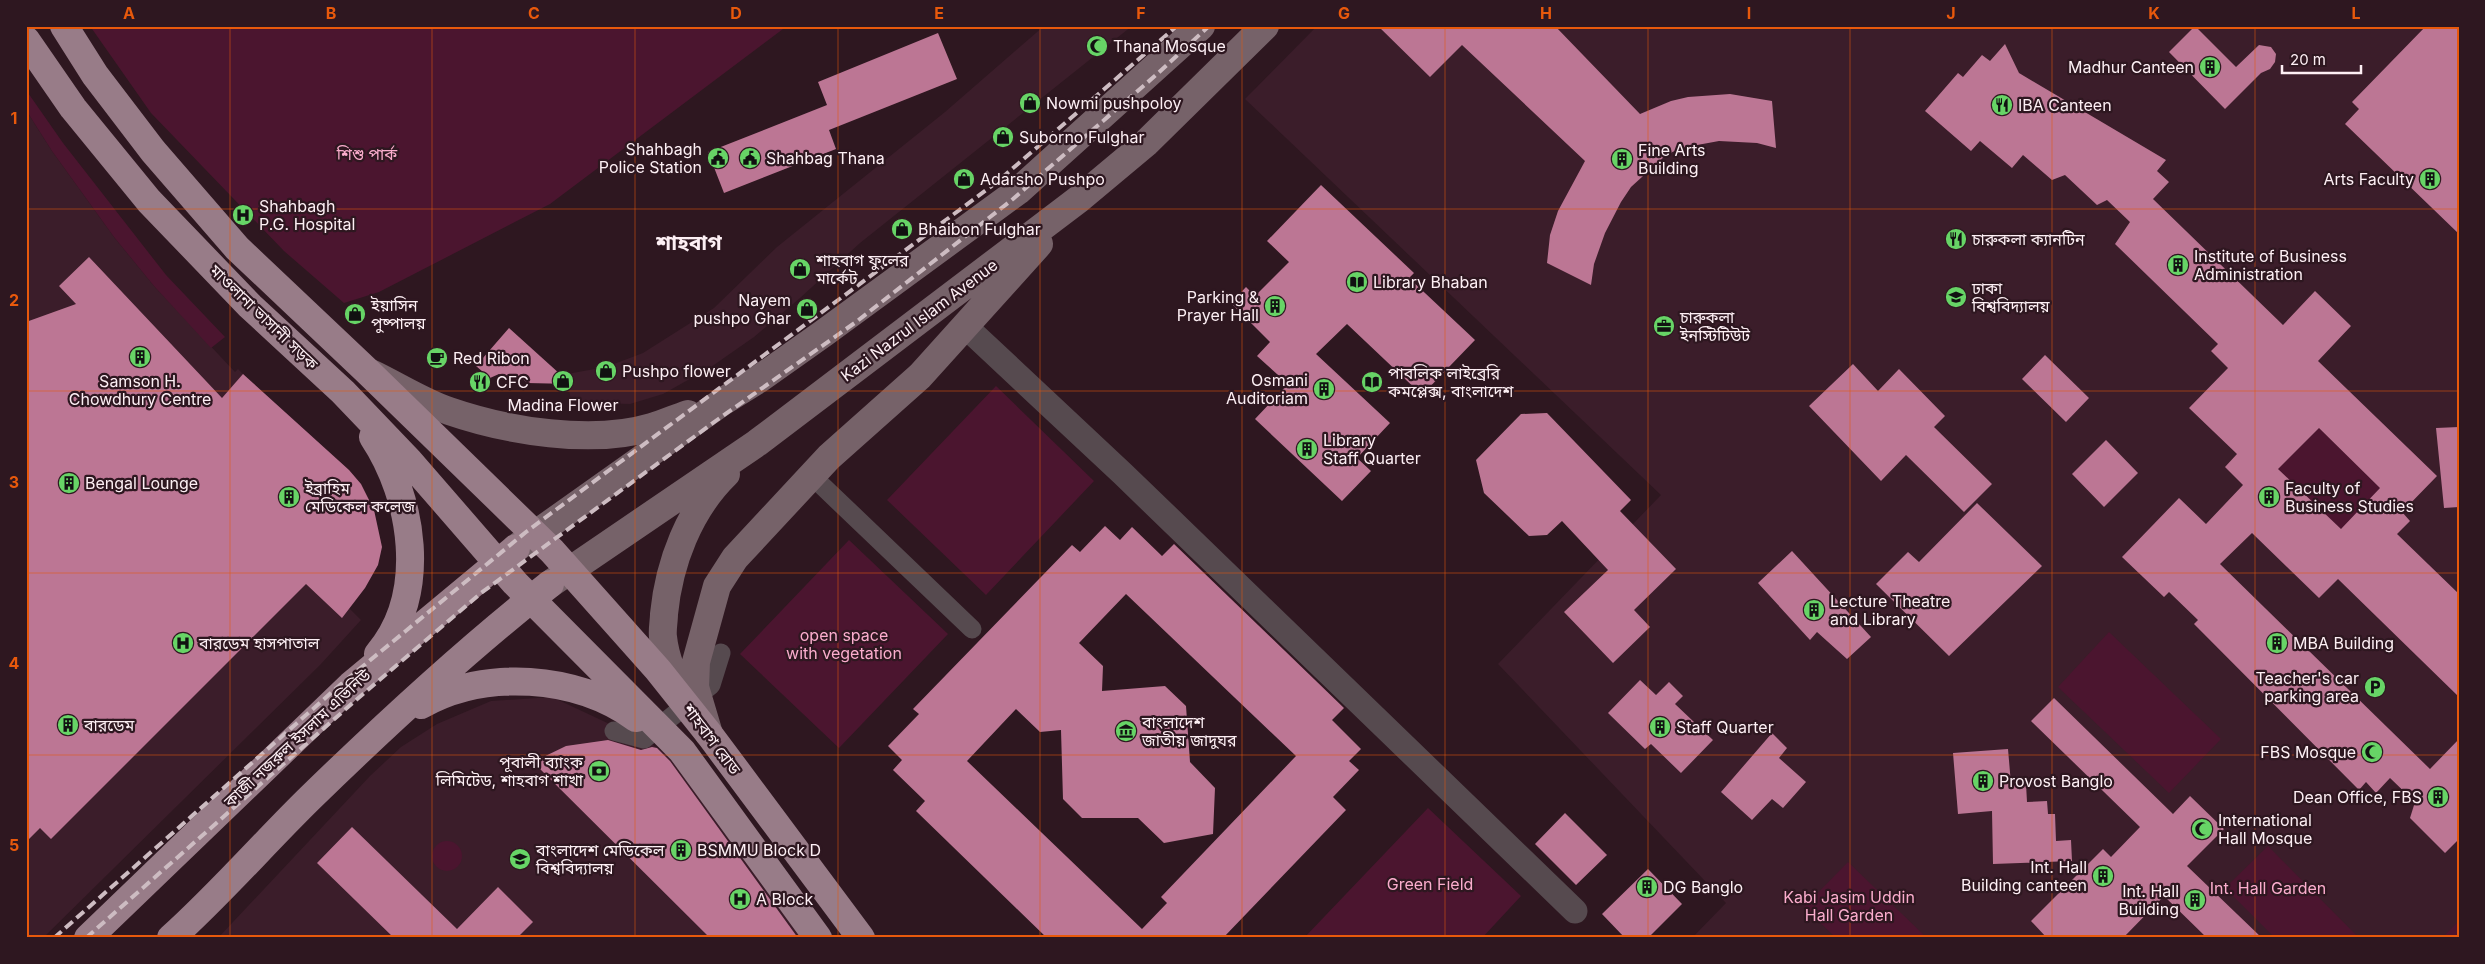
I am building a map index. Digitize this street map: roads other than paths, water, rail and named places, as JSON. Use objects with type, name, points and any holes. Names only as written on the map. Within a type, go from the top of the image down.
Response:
[{"type":"highway","name":"মাওলানা ভাসানী সড়ক","points":[[64,26],[95,76],[153,151],[237,248],[368,371],[533,567]]},
{"type":"highway","name":"মাওলানা ভাসানী সড়ক","points":[[26,40],[67,100],[149,201],[250,306],[343,392],[410,461],[533,567]]},
{"type":"highway","points":[[343,392],[385,454],[401,494],[410,551],[409,589],[399,619],[386,645],[351,685]]},
{"type":"highway","points":[[171,938],[206,906],[308,800],[389,722],[533,567]]},
{"type":"highway","name":"কাজী নজরুল ইসলাম এভিনিউ","points":[[88,938],[351,685],[533,567]]},
{"type":"highway","name":"শাহবাগ রোড","points":[[533,567],[658,670],[709,734],[860,938]]},
{"type":"highway","name":"শাহবাগ রোড","points":[[533,567],[682,751],[818,938]]},
{"type":"highway","points":[[389,722],[440,694],[475,684],[514,682],[551,685],[596,696],[631,715],[682,751]]},
{"type":"main road","points":[[533,567],[722,402],[759,379],[817,338],[1018,191],[1201,26]]},
{"type":"main road","name":"Kazi Nazrul Islam Avenue","points":[[533,567],[757,442],[1079,199],[1146,143],[1265,26]]},
{"type":"main road","points":[[709,734],[695,687],[696,662],[717,586],[735,558],[811,475],[920,376],[1079,199]]},
{"type":"main road","points":[[368,371],[447,411],[503,426],[557,435],[604,434],[651,428],[722,402]]},
{"type":"main road","points":[[709,734],[675,682],[662,636],[666,590],[682,540],[709,490],[757,442]]},
{"type":"street","points":[[966,326],[1123,474],[1575,911]]},
{"type":"street","points":[[811,475],[972,629]]},
{"type":"street","points":[[614,732],[644,738],[711,685],[721,653]]},
{"type":"railway","points":[[54,938],[340,685],[526,532],[997,182],[1177,26]]},
{"type":"railway","points":[[86,938],[356,700],[481,593],[717,420],[856,322],[1013,199],[1156,75],[1209,26]]},
{"type":"place","name":"Thana Mosque","points":[[1097,46]]},
{"type":"place","name":"Madhur Canteen","points":[[2210,67]]},
{"type":"place","name":"Nowmi pushpoloy","points":[[1030,103]]},
{"type":"place","name":"IBA Canteen","points":[[2002,105]]},
{"type":"place","name":"Suborno Fulghar","points":[[1003,137]]},
{"type":"place","name":"Shahbagh Police Station","points":[[718,158]]},
{"type":"place","name":"Shahbag Thana","points":[[750,158]]},
{"type":"place","name":"Fine Arts Building","points":[[1622,159]]},
{"type":"place","name":"Adarsho Pushpo","points":[[964,179]]},
{"type":"place","name":"Arts Faculty","points":[[2430,179]]},
{"type":"place","name":"Shahbagh P.G. Hospital","points":[[243,215]]},
{"type":"place","name":"Bhaibon Fulghar","points":[[902,229]]},
{"type":"place","name":"চারুকলা ক্যানটিন","points":[[1956,239]]},
{"type":"place","name":"Institute of Business Administration","points":[[2178,265]]},
{"type":"place","name":"শাহবাগ ফুলের মার্কেট","points":[[800,269]]},
{"type":"place","name":"Library Bhaban","points":[[1357,282]]},
{"type":"place","name":"ঢাকা বিশ্ববিদ্যালয়","points":[[1956,297]]},
{"type":"place","name":"Parking & Prayer Hall","points":[[1275,306]]},
{"type":"place","name":"Nayem pushpo Ghar","points":[[807,309]]},
{"type":"place","name":"ইয়াসিন পুষ্পালয়","points":[[355,314]]},
{"type":"place","name":"চারুকলা ইনস্টিটিউট","points":[[1664,326]]},
{"type":"place","name":"Samson H. Chowdhury Centre","points":[[140,357]]},
{"type":"place","name":"Red Ribon","points":[[437,358]]},
{"type":"place","name":"Pushpo flower","points":[[606,371]]},
{"type":"place","name":"Madina Flower","points":[[563,381]]},
{"type":"place","name":"CFC","points":[[480,382]]},
{"type":"place","name":"পাবলিক লাইব্রেরি কমপ্লেক্স, বাংলাদেশ","points":[[1372,382]]},
{"type":"place","name":"Osmani Auditoriam","points":[[1324,389]]},
{"type":"place","name":"Library Staff Quarter","points":[[1307,449]]},
{"type":"place","name":"Bengal Lounge","points":[[69,483]]},
{"type":"place","name":"ইব্রাহিম মেডিকেল কলেজ","points":[[289,497]]},
{"type":"place","name":"Faculty of Business Studies","points":[[2269,497]]},
{"type":"place","name":"Lecture Theatre and Library","points":[[1814,610]]},
{"type":"place","name":"বারডেম হাসপাতাল","points":[[183,643]]},
{"type":"place","name":"MBA Building","points":[[2277,643]]},
{"type":"place","name":"Teacher's car parking area","points":[[2375,687]]},
{"type":"place","name":"বারডেম","points":[[68,725]]},
{"type":"place","name":"Staff Quarter","points":[[1660,727]]},
{"type":"place","name":"বাংলাদেশ জাতীয় জাদুঘর","points":[[1126,731]]},
{"type":"place","name":"FBS Mosque","points":[[2372,752]]},
{"type":"place","name":"পূবালী ব্যাংক লিমিটেড, শাহবাগ শাখা","points":[[599,771]]},
{"type":"place","name":"Provost Banglo","points":[[1983,781]]},
{"type":"place","name":"Dean Office, FBS","points":[[2438,797]]},
{"type":"place","name":"International Hall Mosque","points":[[2202,829]]},
{"type":"place","name":"BSMMU Block D","points":[[681,850]]},
{"type":"place","name":"বাংলাদেশ মেডিকেল বিশ্ববিদ্যালয়","points":[[520,859]]},
{"type":"place","name":"Int. Hall Building canteen","points":[[2103,876]]},
{"type":"place","name":"DG Banglo","points":[[1647,887]]},
{"type":"place","name":"A Block","points":[[740,899]]},
{"type":"place","name":"Int. Hall Building","points":[[2195,900]]},
{"type":"district","name":"শাহবাগ","points":[[689,243]]},
{"type":"park label","name":"শিশু পার্ক","points":[[367,154]]},
{"type":"park label","name":"open space with vegetation","points":[[844,644]]},
{"type":"park label","name":"Green Field","points":[[1430,884]]},
{"type":"park label","name":"Int. Hall Garden","points":[[2268,888]]},
{"type":"park label","name":"Kabi Jasim Uddin Hall Garden","points":[[1849,906]]}]
